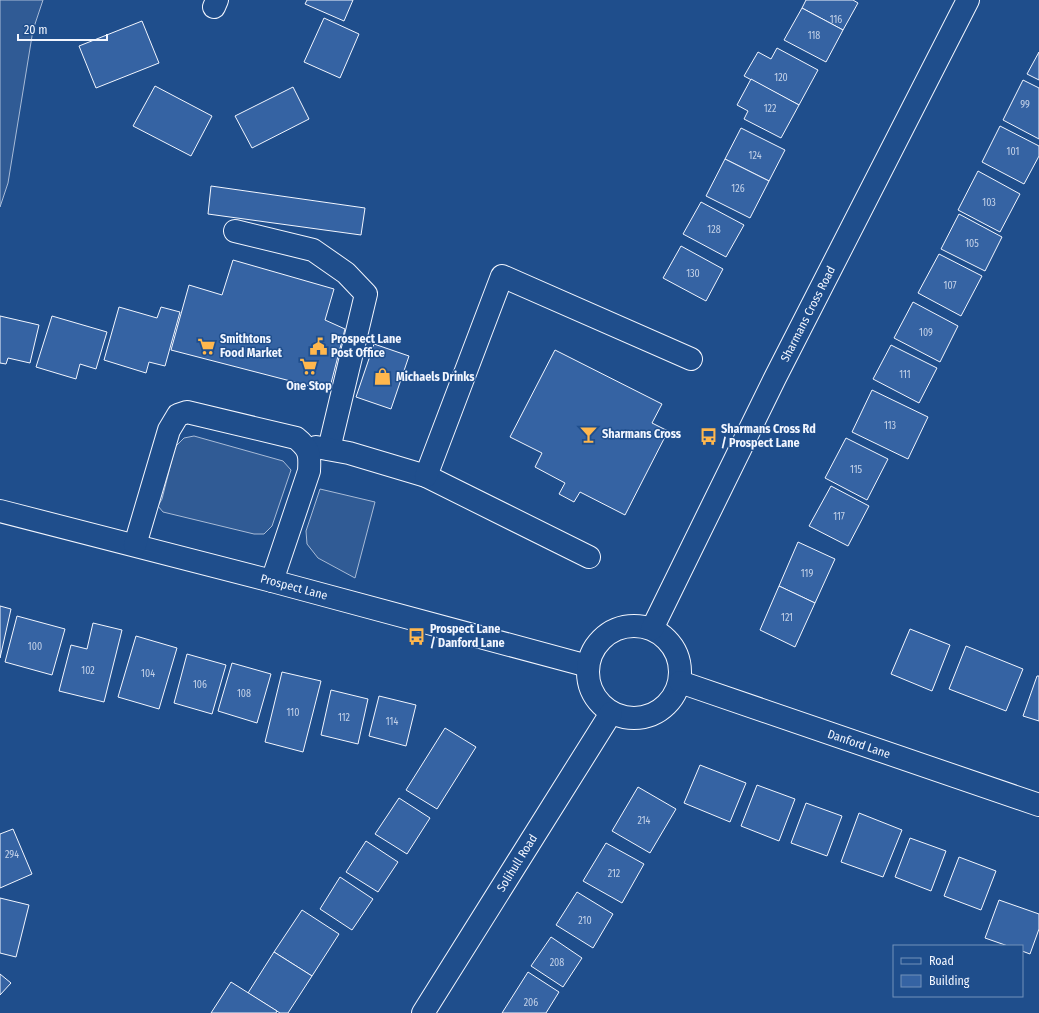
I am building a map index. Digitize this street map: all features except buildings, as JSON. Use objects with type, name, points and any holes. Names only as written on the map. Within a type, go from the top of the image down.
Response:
[{"type":"street","name":"Sharmans Cross Road","points":[[652,629],[775,378],[968,0]]},
{"type":"street","points":[[236,231],[313,250],[346,273],[366,294],[329,449]]},
{"type":"street","points":[[426,476],[502,276],[691,359]]},
{"type":"street","points":[[135,544],[169,430],[178,415],[187,412],[296,438],[305,445],[310,456],[309,471],[272,581]]},
{"type":"street","points":[[305,445],[350,453],[426,476],[589,557]]},
{"type":"street","name":"Prospect Lane","points":[[0,511],[135,544],[588,666]]},
{"type":"street","points":[[641,626],[652,629],[666,638],[676,651],[680,666],[680,682],[670,701],[662,709],[648,717],[632,719],[611,713],[598,703],[592,693],[588,677],[588,666],[593,651],[602,638],[610,632],[625,627],[641,626]]},
{"type":"street","name":"Danford Lane","points":[[680,682],[1039,805]]},
{"type":"street","name":"Solihull Road","points":[[423,1013],[611,713]]},
{"type":"shaded area","points":[[0,0],[43,0],[33,30],[8,183],[0,207]]},
{"type":"shaded area","points":[[194,436],[283,461],[291,470],[272,526],[264,534],[254,534],[163,512],[158,506],[162,499],[175,447],[184,438]]},
{"type":"shaded area","points":[[320,489],[375,502],[355,578],[318,558],[307,544],[306,531]]},
{"type":"place","name":"Smithtons Food Market","points":[[207,346]]},
{"type":"place","name":"Prospect Lane Post Office","points":[[318,346]]},
{"type":"place","name":"One Stop","points":[[309,367]]},
{"type":"place","name":"Michaels Drinks","points":[[383,377]]},
{"type":"place","name":"Sharmans Cross","points":[[589,434]]},
{"type":"place","name":"Sharmans Cross Rd / Prospect Lane","points":[[708,436]]},
{"type":"place","name":"Prospect Lane / Danford Lane","points":[[417,636]]}]
